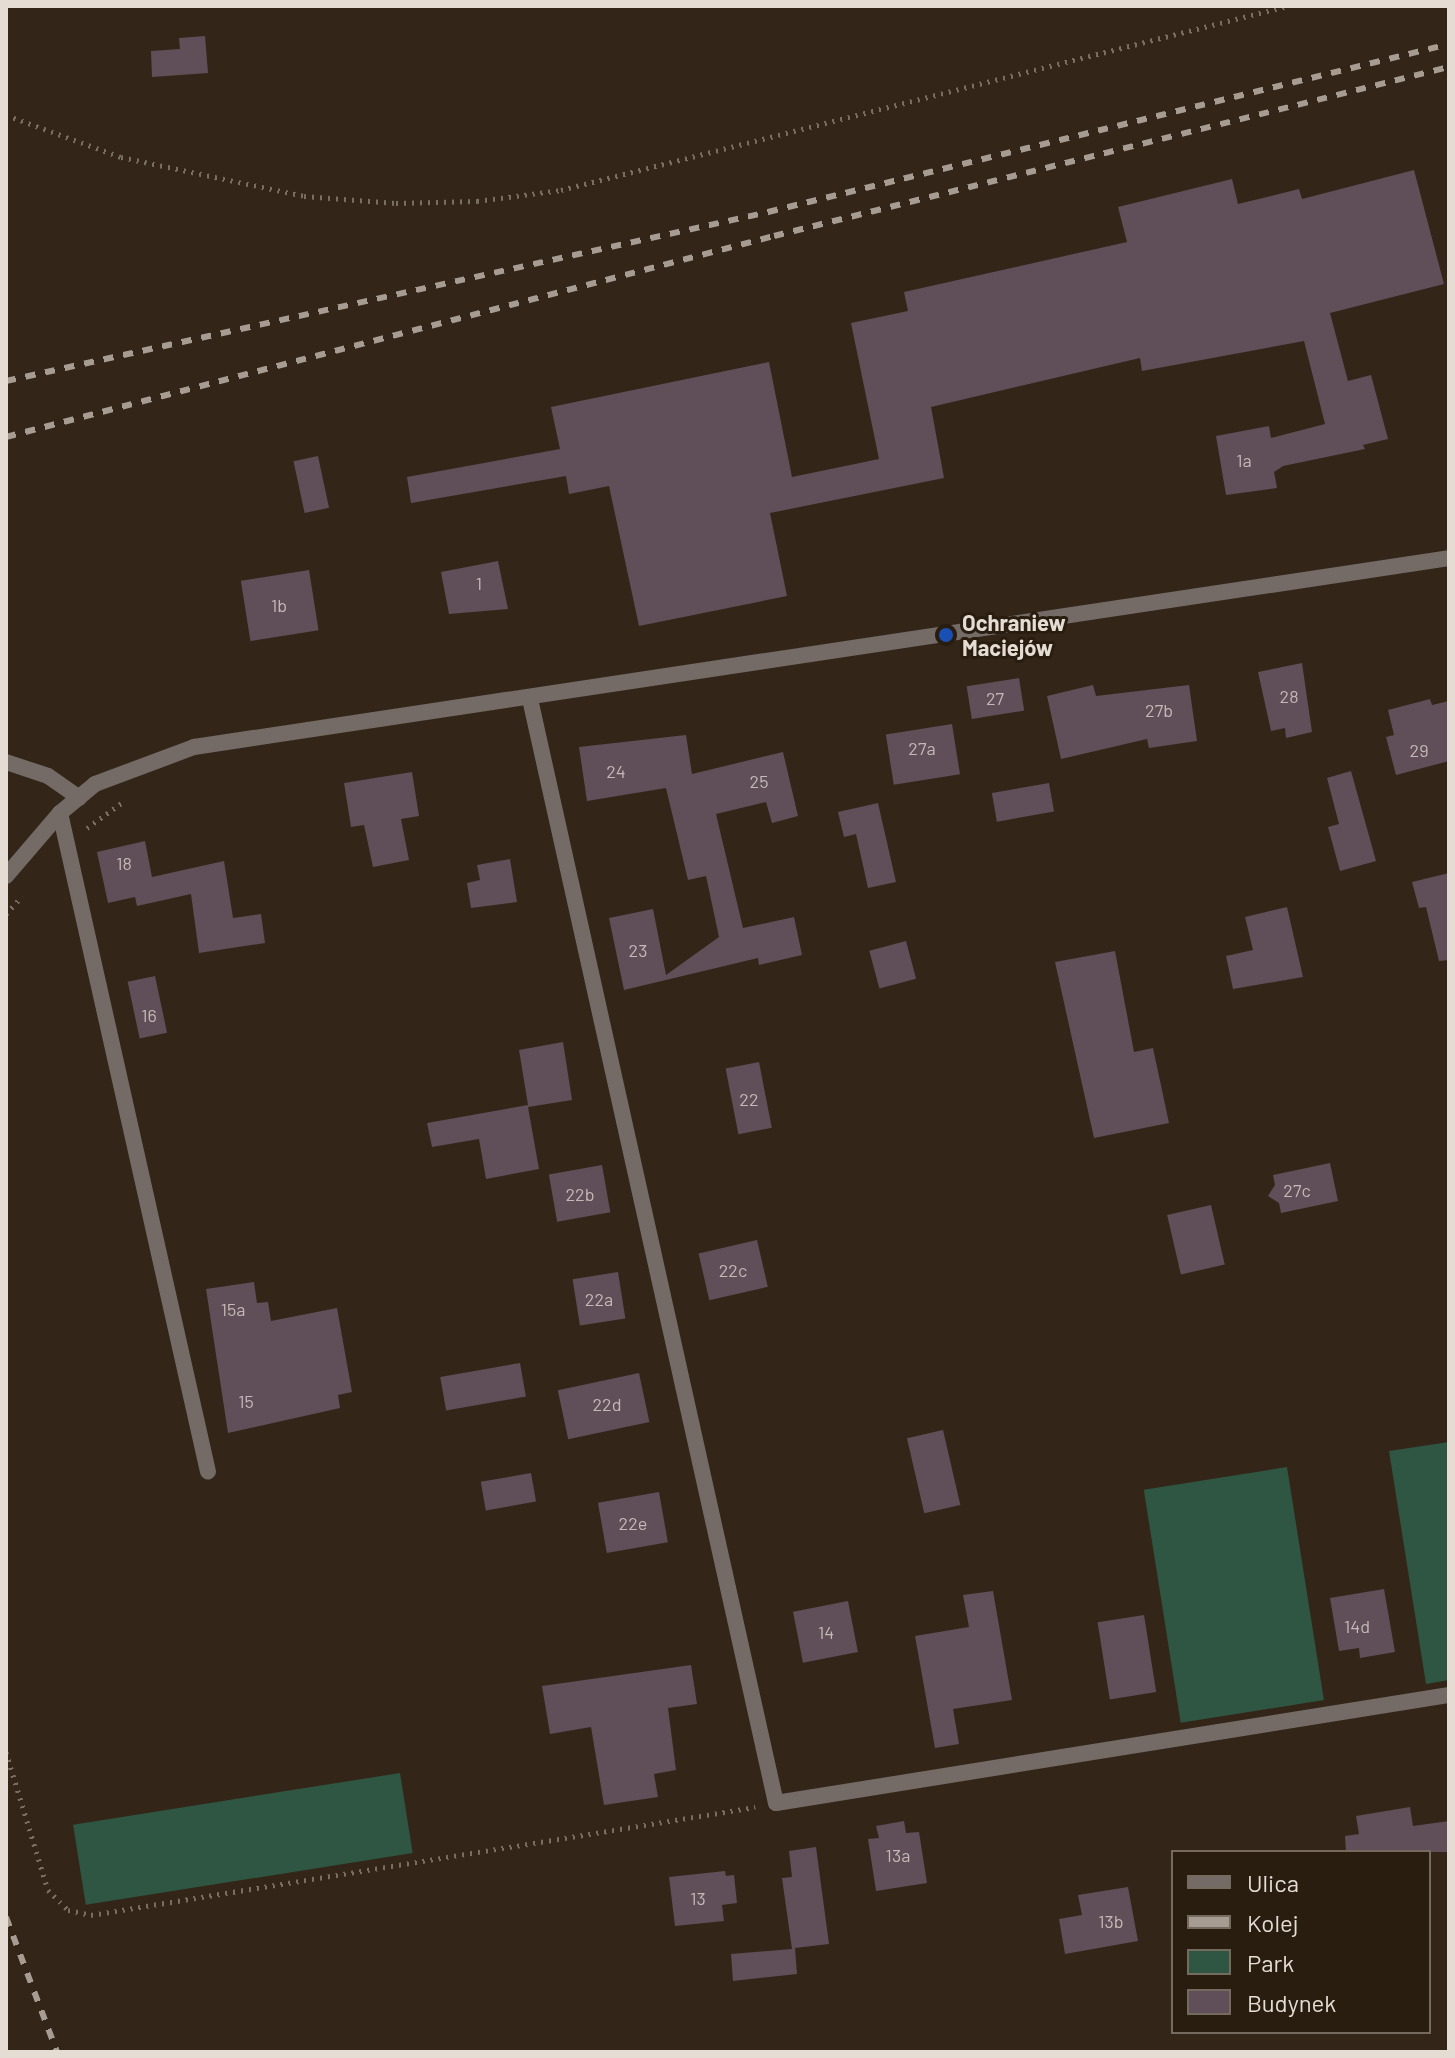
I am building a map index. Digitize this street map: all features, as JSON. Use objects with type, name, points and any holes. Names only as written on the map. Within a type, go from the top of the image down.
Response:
[{"type":"street","points":[[6,876],[60,813],[79,798],[121,771],[194,747],[530,699],[1449,558]]},
{"type":"street","points":[[530,699],[776,1803],[1449,1695]]},
{"type":"street","points":[[6,762],[48,776],[79,798]]},
{"type":"street","points":[[60,813],[208,1472]]},
{"type":"path","points":[[6,115],[121,157],[304,196],[396,203],[477,201],[561,190],[1287,6]]},
{"type":"path","points":[[6,1752],[48,1890],[68,1910],[91,1915],[776,1803]]},
{"type":"green space","points":[[1449,1442],[1449,1680],[1426,1684],[1389,1451]]},
{"type":"green space","points":[[1287,1467],[1324,1700],[1181,1723],[1144,1490]]},
{"type":"green space","points":[[400,1773],[413,1853],[86,1905],[73,1825]]},
{"type":"building","points":[[205,36],[208,73],[152,77],[151,51],[180,49],[179,38]]},
{"type":"building","points":[[1414,170],[1444,284],[1330,313],[1348,381],[1371,375],[1388,439],[1363,445],[1365,449],[1283,466],[1274,472],[1277,488],[1226,495],[1216,436],[1269,426],[1271,438],[1325,424],[1304,341],[1142,371],[1140,358],[931,407],[944,478],[770,513],[787,596],[639,626],[609,486],[569,494],[566,476],[411,503],[407,477],[560,449],[551,407],[769,362],[792,477],[879,459],[851,323],[908,311],[904,292],[1127,242],[1118,207],[1232,179],[1238,204],[1299,189],[1302,199]]},
{"type":"building","points":[[318,456],[329,508],[305,513],[294,461]]},
{"type":"building","points":[[498,561],[508,609],[449,614],[441,572]]},
{"type":"building","points":[[309,570],[319,630],[250,641],[241,581]]},
{"type":"building","points":[[1302,663],[1312,732],[1286,738],[1285,728],[1271,731],[1258,672]]},
{"type":"building","points":[[1019,678],[1024,711],[972,719],[967,686]]},
{"type":"building","points":[[1093,685],[1096,696],[1189,685],[1197,741],[1149,748],[1147,739],[1061,759],[1047,696]]},
{"type":"building","points":[[1430,699],[1432,705],[1449,701],[1449,761],[1396,775],[1386,737],[1394,735],[1388,710]]},
{"type":"building","points":[[952,724],[960,774],[894,785],[886,734]]},
{"type":"building","points":[[686,735],[692,774],[783,752],[798,816],[772,823],[766,802],[716,814],[743,928],[794,917],[802,955],[759,965],[758,958],[624,990],[609,918],[653,909],[666,975],[719,937],[706,876],[688,880],[666,788],[587,801],[579,747]]},
{"type":"building","points":[[1351,771],[1376,861],[1340,871],[1328,827],[1339,824],[1327,778]]},
{"type":"building","points":[[412,772],[419,816],[401,819],[409,860],[373,867],[364,825],[351,827],[344,783]]},
{"type":"building","points":[[1049,783],[1054,812],[997,822],[992,793]]},
{"type":"building","points":[[878,803],[896,882],[868,888],[856,834],[844,837],[838,812]]},
{"type":"building","points":[[145,841],[152,877],[224,861],[233,918],[261,914],[265,943],[199,953],[191,894],[137,906],[135,897],[108,903],[97,852]]},
{"type":"building","points":[[510,859],[517,902],[471,908],[467,883],[480,880],[477,865]]},
{"type":"building","points":[[1449,873],[1449,960],[1439,961],[1426,907],[1419,908],[1412,882]]},
{"type":"building","points":[[1287,907],[1303,977],[1233,989],[1226,956],[1253,950],[1245,917]]},
{"type":"building","points":[[906,941],[916,979],[879,989],[869,951]]},
{"type":"building","points":[[1115,951],[1134,1052],[1153,1048],[1169,1123],[1094,1138],[1055,962]]},
{"type":"building","points":[[155,976],[167,1033],[140,1039],[128,982]]},
{"type":"building","points":[[563,1042],[572,1100],[528,1107],[539,1169],[486,1179],[479,1139],[432,1147],[427,1123],[528,1105],[519,1050]]},
{"type":"building","points":[[759,1062],[772,1128],[738,1134],[726,1068]]},
{"type":"building","points":[[1330,1163],[1338,1201],[1281,1213],[1279,1203],[1268,1196],[1275,1185],[1273,1175]]},
{"type":"building","points":[[602,1165],[610,1212],[557,1222],[549,1174]]},
{"type":"building","points":[[1211,1205],[1225,1264],[1181,1275],[1167,1215]]},
{"type":"building","points":[[757,1240],[768,1287],[709,1300],[699,1253]]},
{"type":"building","points":[[618,1272],[625,1318],[580,1326],[573,1279]]},
{"type":"building","points":[[254,1282],[257,1303],[268,1302],[271,1321],[337,1308],[352,1392],[338,1395],[340,1408],[228,1433],[206,1289]]},
{"type":"building","points":[[520,1363],[526,1396],[446,1411],[440,1377]]},
{"type":"building","points":[[639,1373],[649,1422],[568,1439],[558,1390]]},
{"type":"building","points":[[943,1430],[960,1505],[924,1513],[907,1438]]},
{"type":"building","points":[[531,1473],[536,1502],[486,1510],[481,1482]]},
{"type":"building","points":[[659,1492],[668,1542],[607,1553],[598,1503]]},
{"type":"building","points":[[1384,1589],[1395,1652],[1360,1658],[1359,1648],[1339,1651],[1330,1598]]},
{"type":"building","points":[[993,1591],[1012,1700],[953,1709],[959,1744],[935,1748],[915,1636],[969,1627],[963,1595]]},
{"type":"building","points":[[848,1601],[858,1652],[803,1663],[793,1612]]},
{"type":"building","points":[[1144,1615],[1156,1692],[1110,1699],[1098,1622]]},
{"type":"building","points":[[691,1665],[697,1704],[668,1708],[676,1770],[654,1774],[658,1797],[604,1805],[591,1727],[550,1734],[542,1686]]},
{"type":"building","points":[[1410,1807],[1413,1826],[1449,1821],[1449,1852],[1346,1850],[1345,1836],[1359,1834],[1356,1816]]},
{"type":"building","points":[[904,1821],[906,1833],[919,1832],[927,1883],[876,1891],[868,1839],[879,1838],[876,1826]]},
{"type":"building","points":[[816,1847],[829,1944],[795,1948],[797,1974],[733,1981],[731,1954],[792,1949],[782,1878],[792,1877],[789,1851]]},
{"type":"building","points":[[725,1871],[726,1876],[734,1875],[737,1903],[722,1905],[724,1921],[675,1926],[669,1877]]},
{"type":"building","points":[[1128,1887],[1138,1941],[1065,1954],[1059,1919],[1082,1915],[1078,1895]]},
{"type":"railway","points":[[6,381],[768,212],[1449,44]]},
{"type":"railway","points":[[6,437],[774,236],[1449,67]]},
{"type":"railway","points":[[6,1917],[57,2052]]},
{"type":"place","name":"Ochraniew Maciejów","points":[[946,635]]}]
